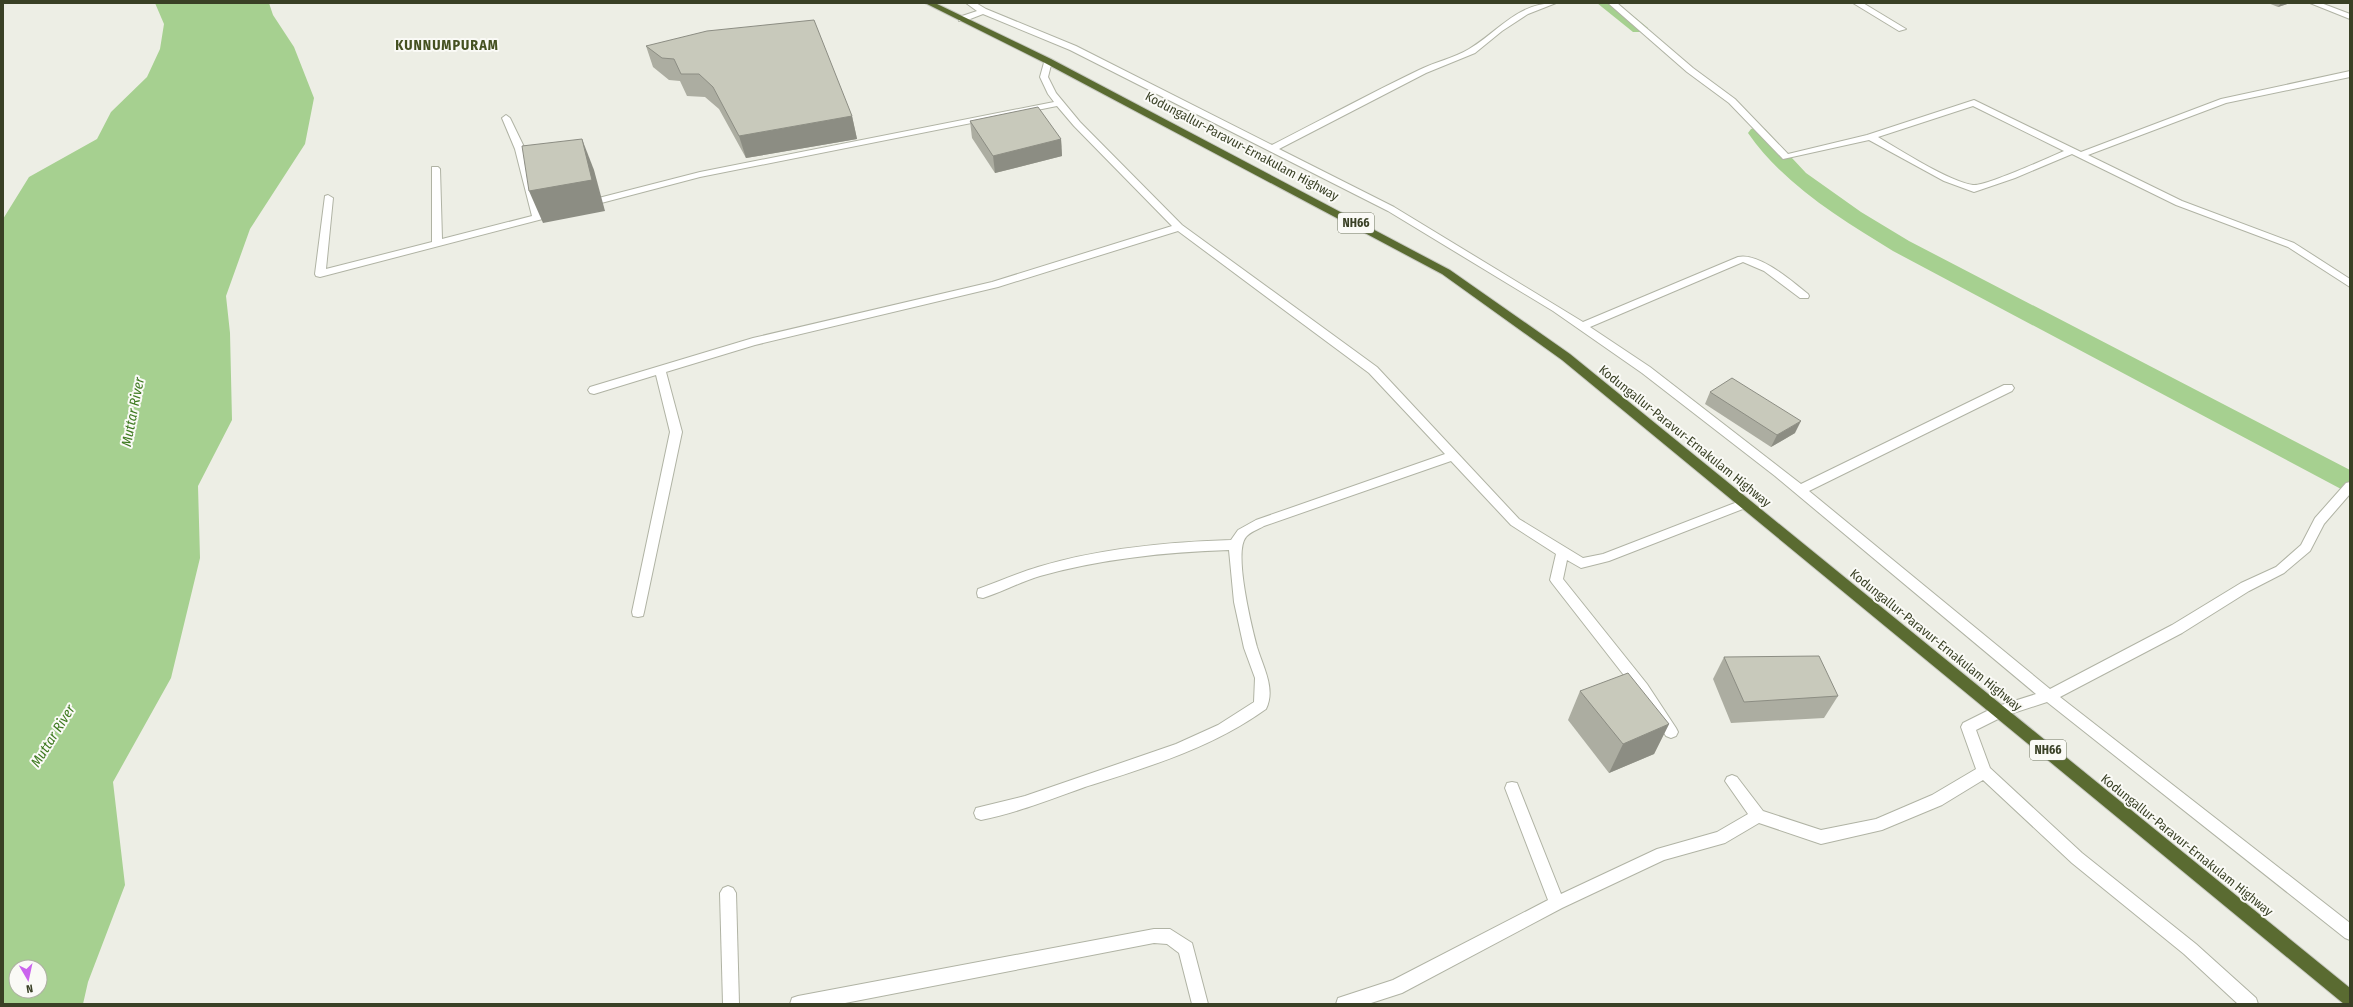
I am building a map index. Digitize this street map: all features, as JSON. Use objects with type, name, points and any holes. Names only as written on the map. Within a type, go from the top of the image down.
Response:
[{"type":"highway","name":"Kodungallur-Paravur-Ernakulam Highway","points":[[929,3],[1048,61],[1446,272],[1566,357],[2350,998]]},
{"type":"street","points":[[970,3],[983,11],[1073,48],[1391,209],[1582,326],[1646,370],[1800,490],[2050,696],[2350,933]]},
{"type":"street","points":[[1272,149],[1423,71],[1472,52],[1499,29],[1525,12],[1552,3]]},
{"type":"street","points":[[1612,3],[1690,70],[1732,102],[1786,157],[1870,137],[1974,103],[2179,203],[2291,246],[2350,284]]},
{"type":"street","points":[[1856,3],[1902,29]]},
{"type":"street","points":[[2314,3],[2350,17]]},
{"type":"street","points":[[962,19],[983,11]]},
{"type":"street","points":[[1048,61],[1044,77],[1052,94],[1077,124],[1179,227],[1374,370],[1515,522],[1581,563],[1606,558],[1744,504]]},
{"type":"street","points":[[1870,137],[1947,179],[1974,189],[2224,101],[2350,74]]},
{"type":"street","points":[[579,206],[644,186],[1060,103]]},
{"type":"street","points":[[506,118],[520,149],[537,217]]},
{"type":"street","points":[[435,170],[437,245]]},
{"type":"street","points":[[328,198],[320,274],[564,211]]},
{"type":"street","points":[[594,390],[753,342],[994,284],[1179,227]]},
{"type":"street","points":[[1582,326],[1742,259],[1760,264],[1804,296]]},
{"type":"street","points":[[638,612],[676,432],[660,370]]},
{"type":"street","points":[[1800,490],[2008,388]]},
{"type":"street","points":[[981,812],[1045,796],[1151,760],[1241,721],[1261,705],[1262,678],[1251,648],[1236,582],[1235,545],[1242,533],[1260,523],[1453,456]]},
{"type":"street","points":[[2250,1004],[2190,949],[2078,858],[1984,772],[1968,727],[2000,711],[2050,696],[2176,629],[2245,586],[2280,570],[2306,548],[2319,521],[2348,488]]},
{"type":"street","points":[[983,593],[1048,569],[1085,561],[1180,547],[1235,545]]},
{"type":"street","points":[[1563,552],[1556,580],[1642,688],[1671,732]]},
{"type":"street","points":[[1732,781],[1758,816],[1820,838],[1877,825],[1937,800],[1984,772]]},
{"type":"street","points":[[1512,788],[1557,903]]},
{"type":"street","points":[[1344,1004],[1396,987],[1557,903],[1662,854],[1720,838],[1758,816]]},
{"type":"street","points":[[728,893],[731,1004]]},
{"type":"street","points":[[798,1004],[1154,936],[1170,937],[1186,948],[1200,1004]]},
{"type":"water","name":"Muttar River","points":[[155,3],[269,3],[273,15],[294,47],[314,98],[305,144],[250,229],[226,296],[230,333],[232,420],[198,486],[200,558],[171,678],[113,782],[125,885],[88,982],[83,1004],[3,1004],[3,219],[29,177],[97,139],[111,112],[147,77],[160,49],[164,24]]},
{"type":"building","points":[[814,20],[852,116],[739,136],[713,87],[699,74],[681,74],[674,59],[662,58],[646,46],[707,31]]},
{"type":"building","points":[[1038,107],[1061,139],[993,156],[970,121]]},
{"type":"building","points":[[582,139],[592,180],[529,191],[522,146]]},
{"type":"building","points":[[1732,378],[1801,421],[1777,435],[1710,392]]},
{"type":"building","points":[[1819,656],[1838,696],[1744,702],[1724,657]]},
{"type":"building","points":[[1628,673],[1669,724],[1623,744],[1580,691]]},
{"type":"waterway","points":[[1606,3],[1639,28]]},
{"type":"waterway","points":[[1758,133],[1799,177],[1853,217],[1901,246],[2350,482]]},
{"type":"district","name":"KUNNUMPURAM","points":[[447,45]]}]
